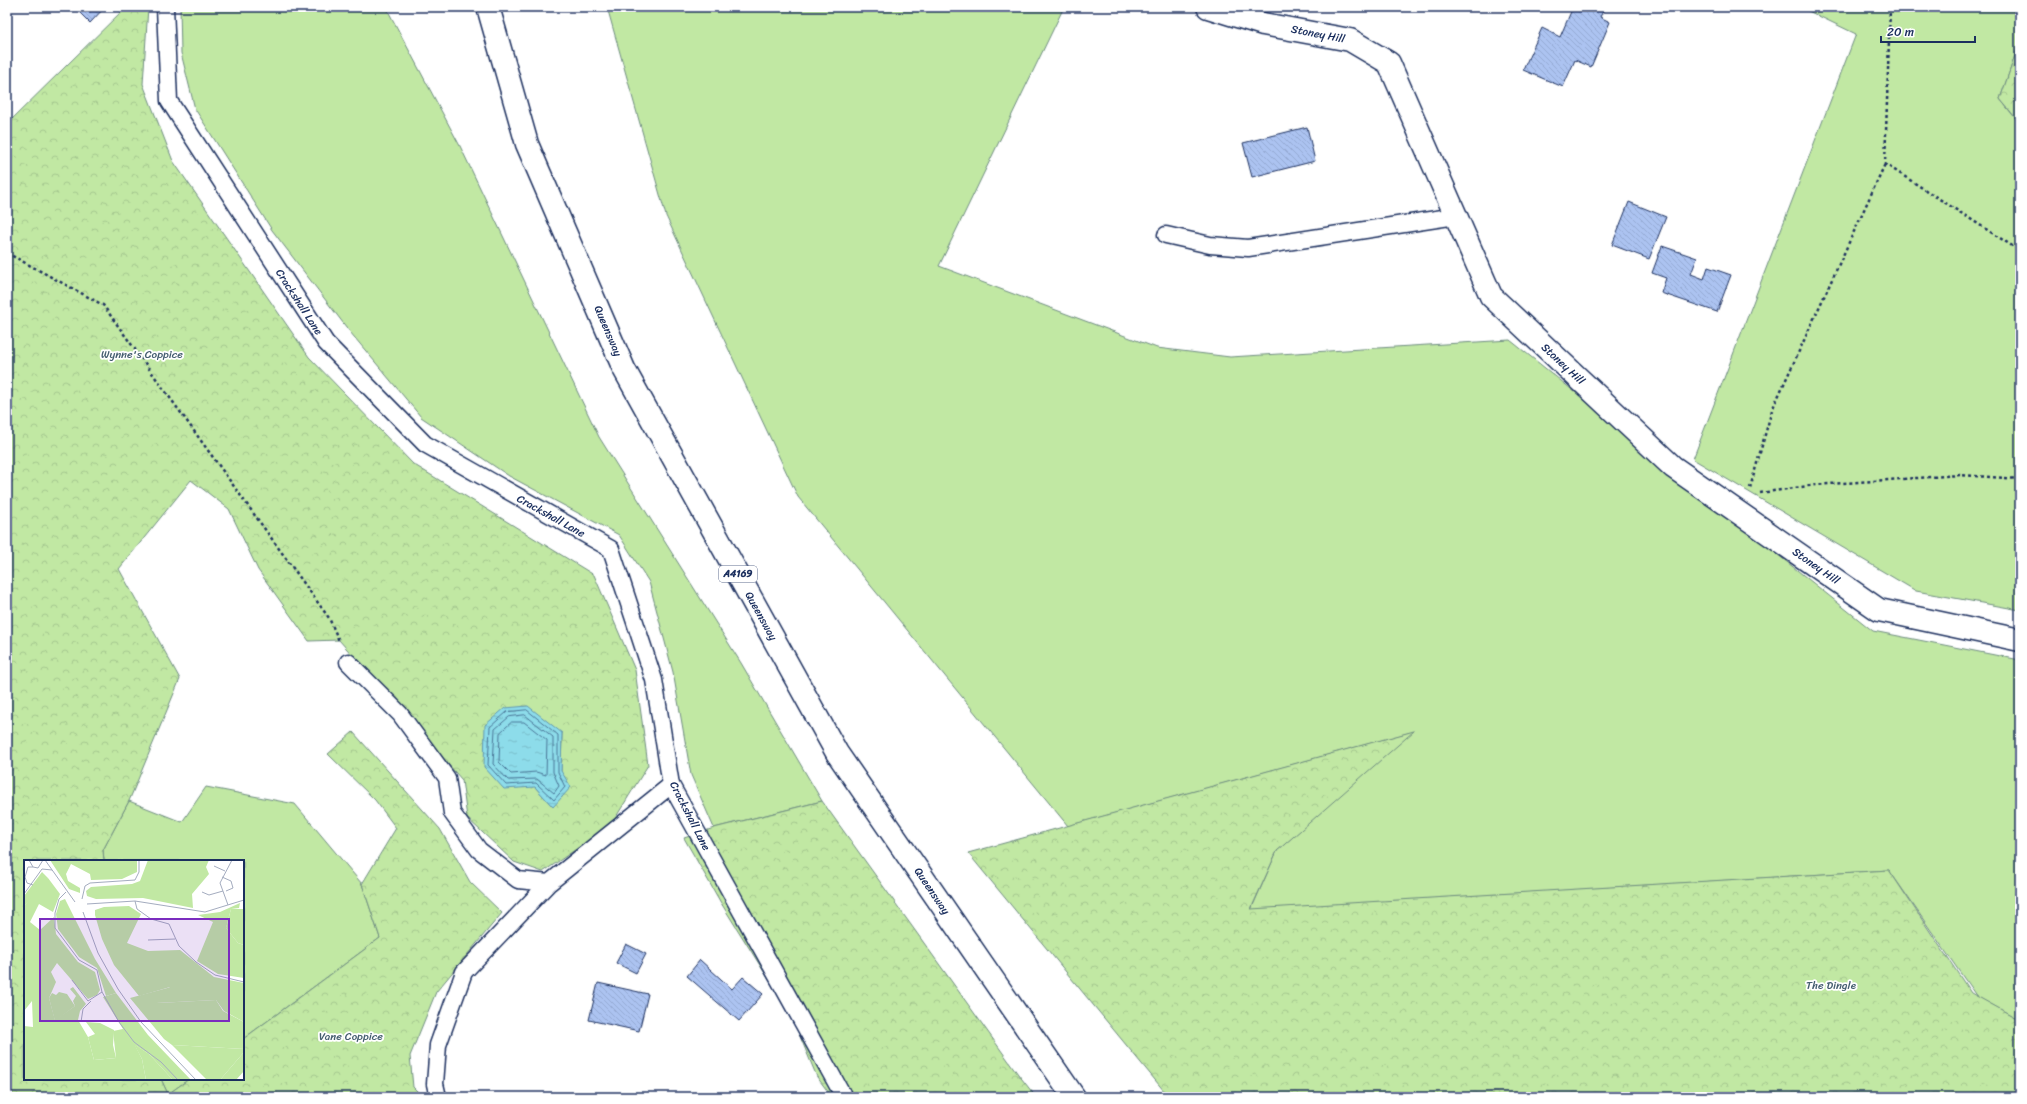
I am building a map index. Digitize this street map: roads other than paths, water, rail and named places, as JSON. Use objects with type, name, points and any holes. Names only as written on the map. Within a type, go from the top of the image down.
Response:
[{"type":"main road","name":"Queensway","points":[[488,7],[527,144],[624,369],[837,752],[1074,1097]]},
{"type":"main road","name":"Stoney Hill","points":[[1208,7],[1262,24],[1350,40],[1389,63],[1490,296],[1673,467],[1741,502],[1879,610],[2020,640]]},
{"type":"lane","name":"Crackshall Lane","points":[[165,7],[169,101],[326,343],[425,444],[611,549],[654,680],[671,785],[844,1097]]},
{"type":"lane","points":[[1166,235],[1210,245],[1248,248],[1456,216]]},
{"type":"lane","points":[[348,662],[400,714],[447,778],[452,813],[479,850],[518,880],[549,883]]},
{"type":"lane","points":[[438,1097],[435,1084],[438,1045],[464,972],[549,883],[671,785]]},
{"type":"water","points":[[528,706],[562,733],[561,771],[571,787],[553,807],[535,787],[504,789],[484,767],[485,725],[505,708]]},
{"type":"park label","name":"Wynne's Coppice","points":[[142,354]]},
{"type":"park label","name":"The Dingle","points":[[1831,985]]},
{"type":"park label","name":"Vane Coppice","points":[[351,1036]]}]
